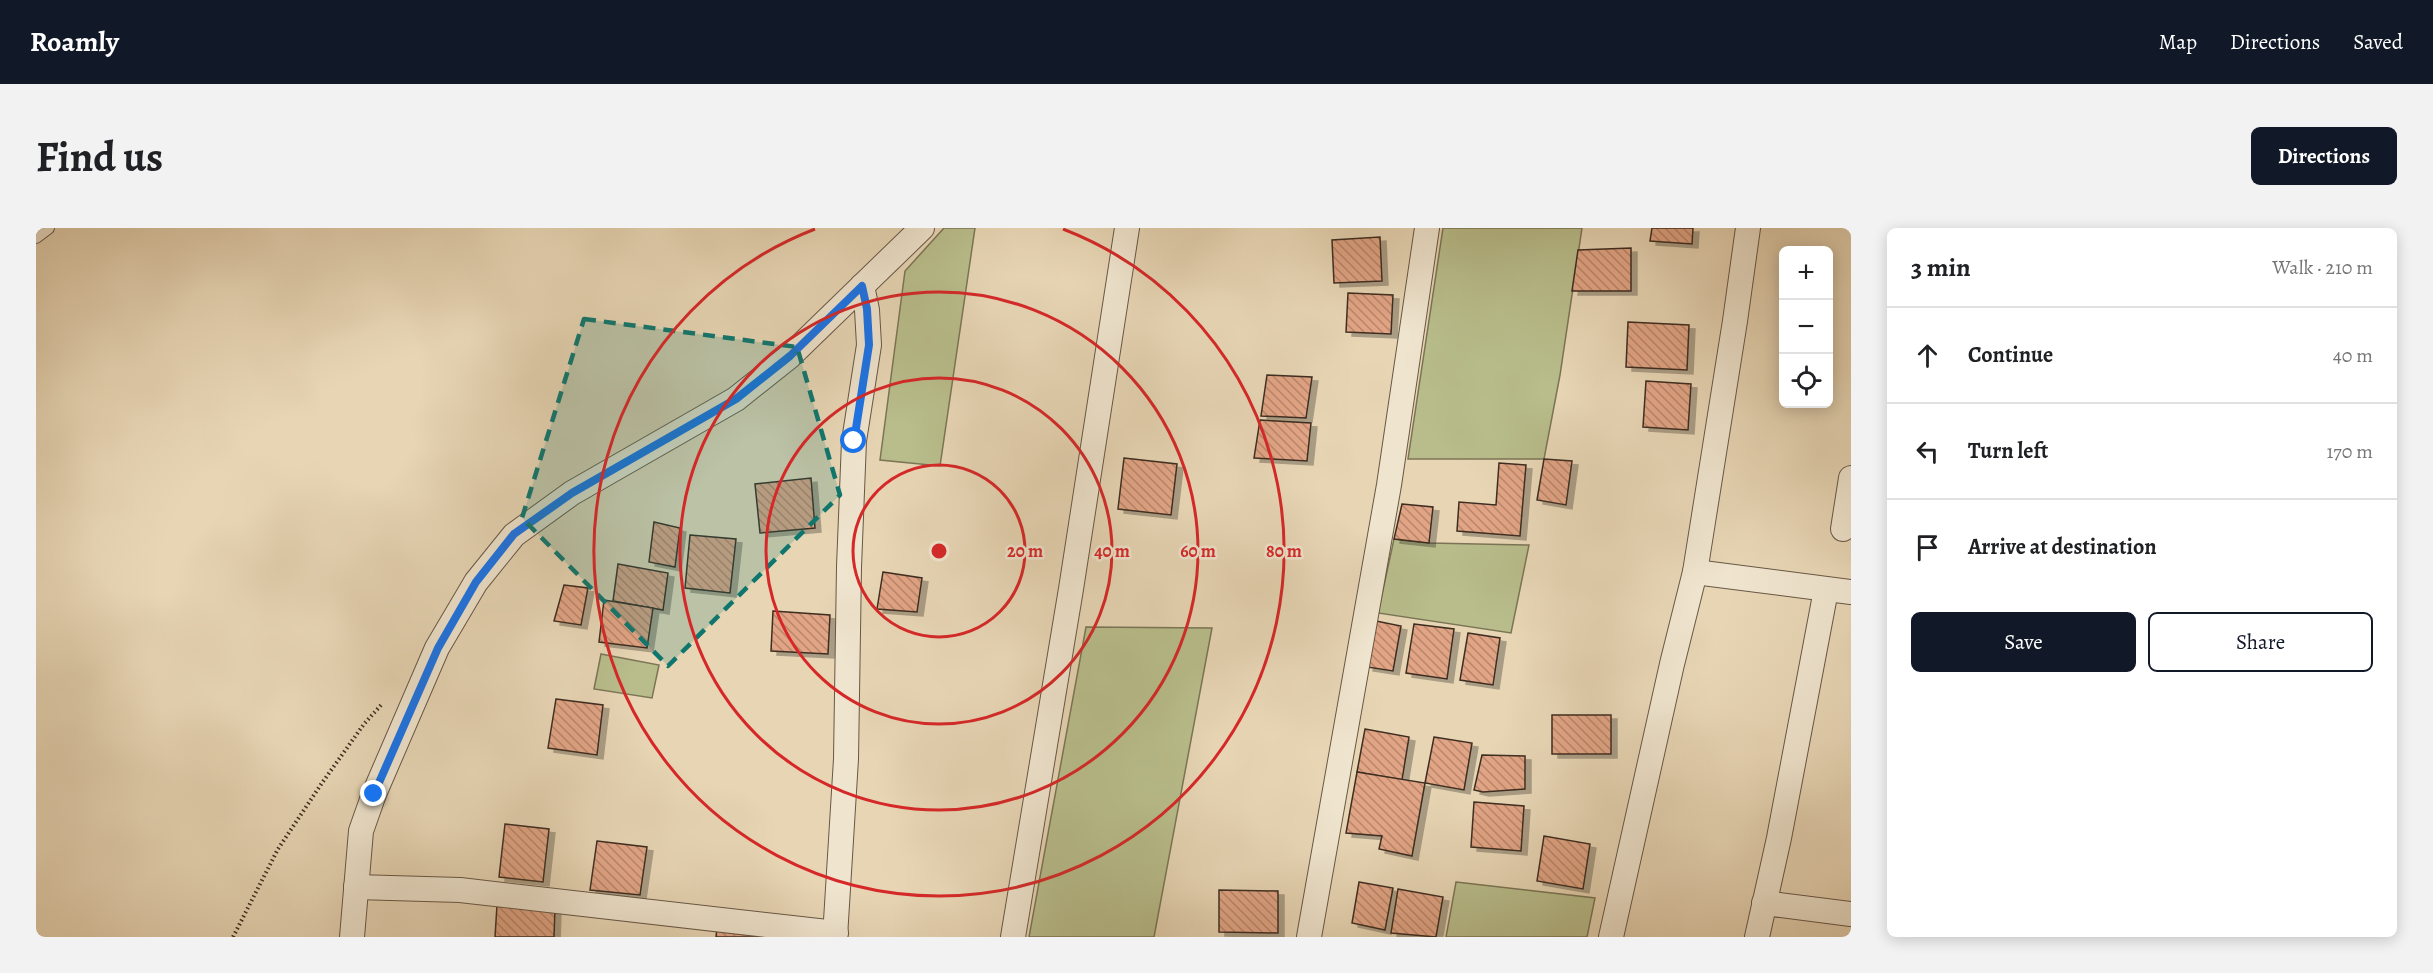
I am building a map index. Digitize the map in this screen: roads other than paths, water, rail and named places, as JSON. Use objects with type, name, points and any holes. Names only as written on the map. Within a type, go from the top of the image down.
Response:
[{"type":"street","points":[[351,937],[361,831],[374,794],[433,659],[476,582],[514,534],[572,493],[736,399],[790,356],[922,228]]},
{"type":"street","points":[[1013,937],[1127,228]]},
{"type":"street","points":[[1309,937],[1389,485],[1426,228]]},
{"type":"street","points":[[1611,937],[1695,572],[1748,228]]},
{"type":"street","points":[[356,887],[460,890],[836,935],[846,759],[849,567],[854,441],[869,345],[867,309],[862,286]]},
{"type":"street","points":[[1843,530],[1851,478]]},
{"type":"street","points":[[1695,572],[1851,592]]},
{"type":"street","points":[[1757,937],[1826,590]]},
{"type":"street","points":[[1764,903],[1851,914]]},
{"type":"lane","points":[[36,237],[48,228]]}]
